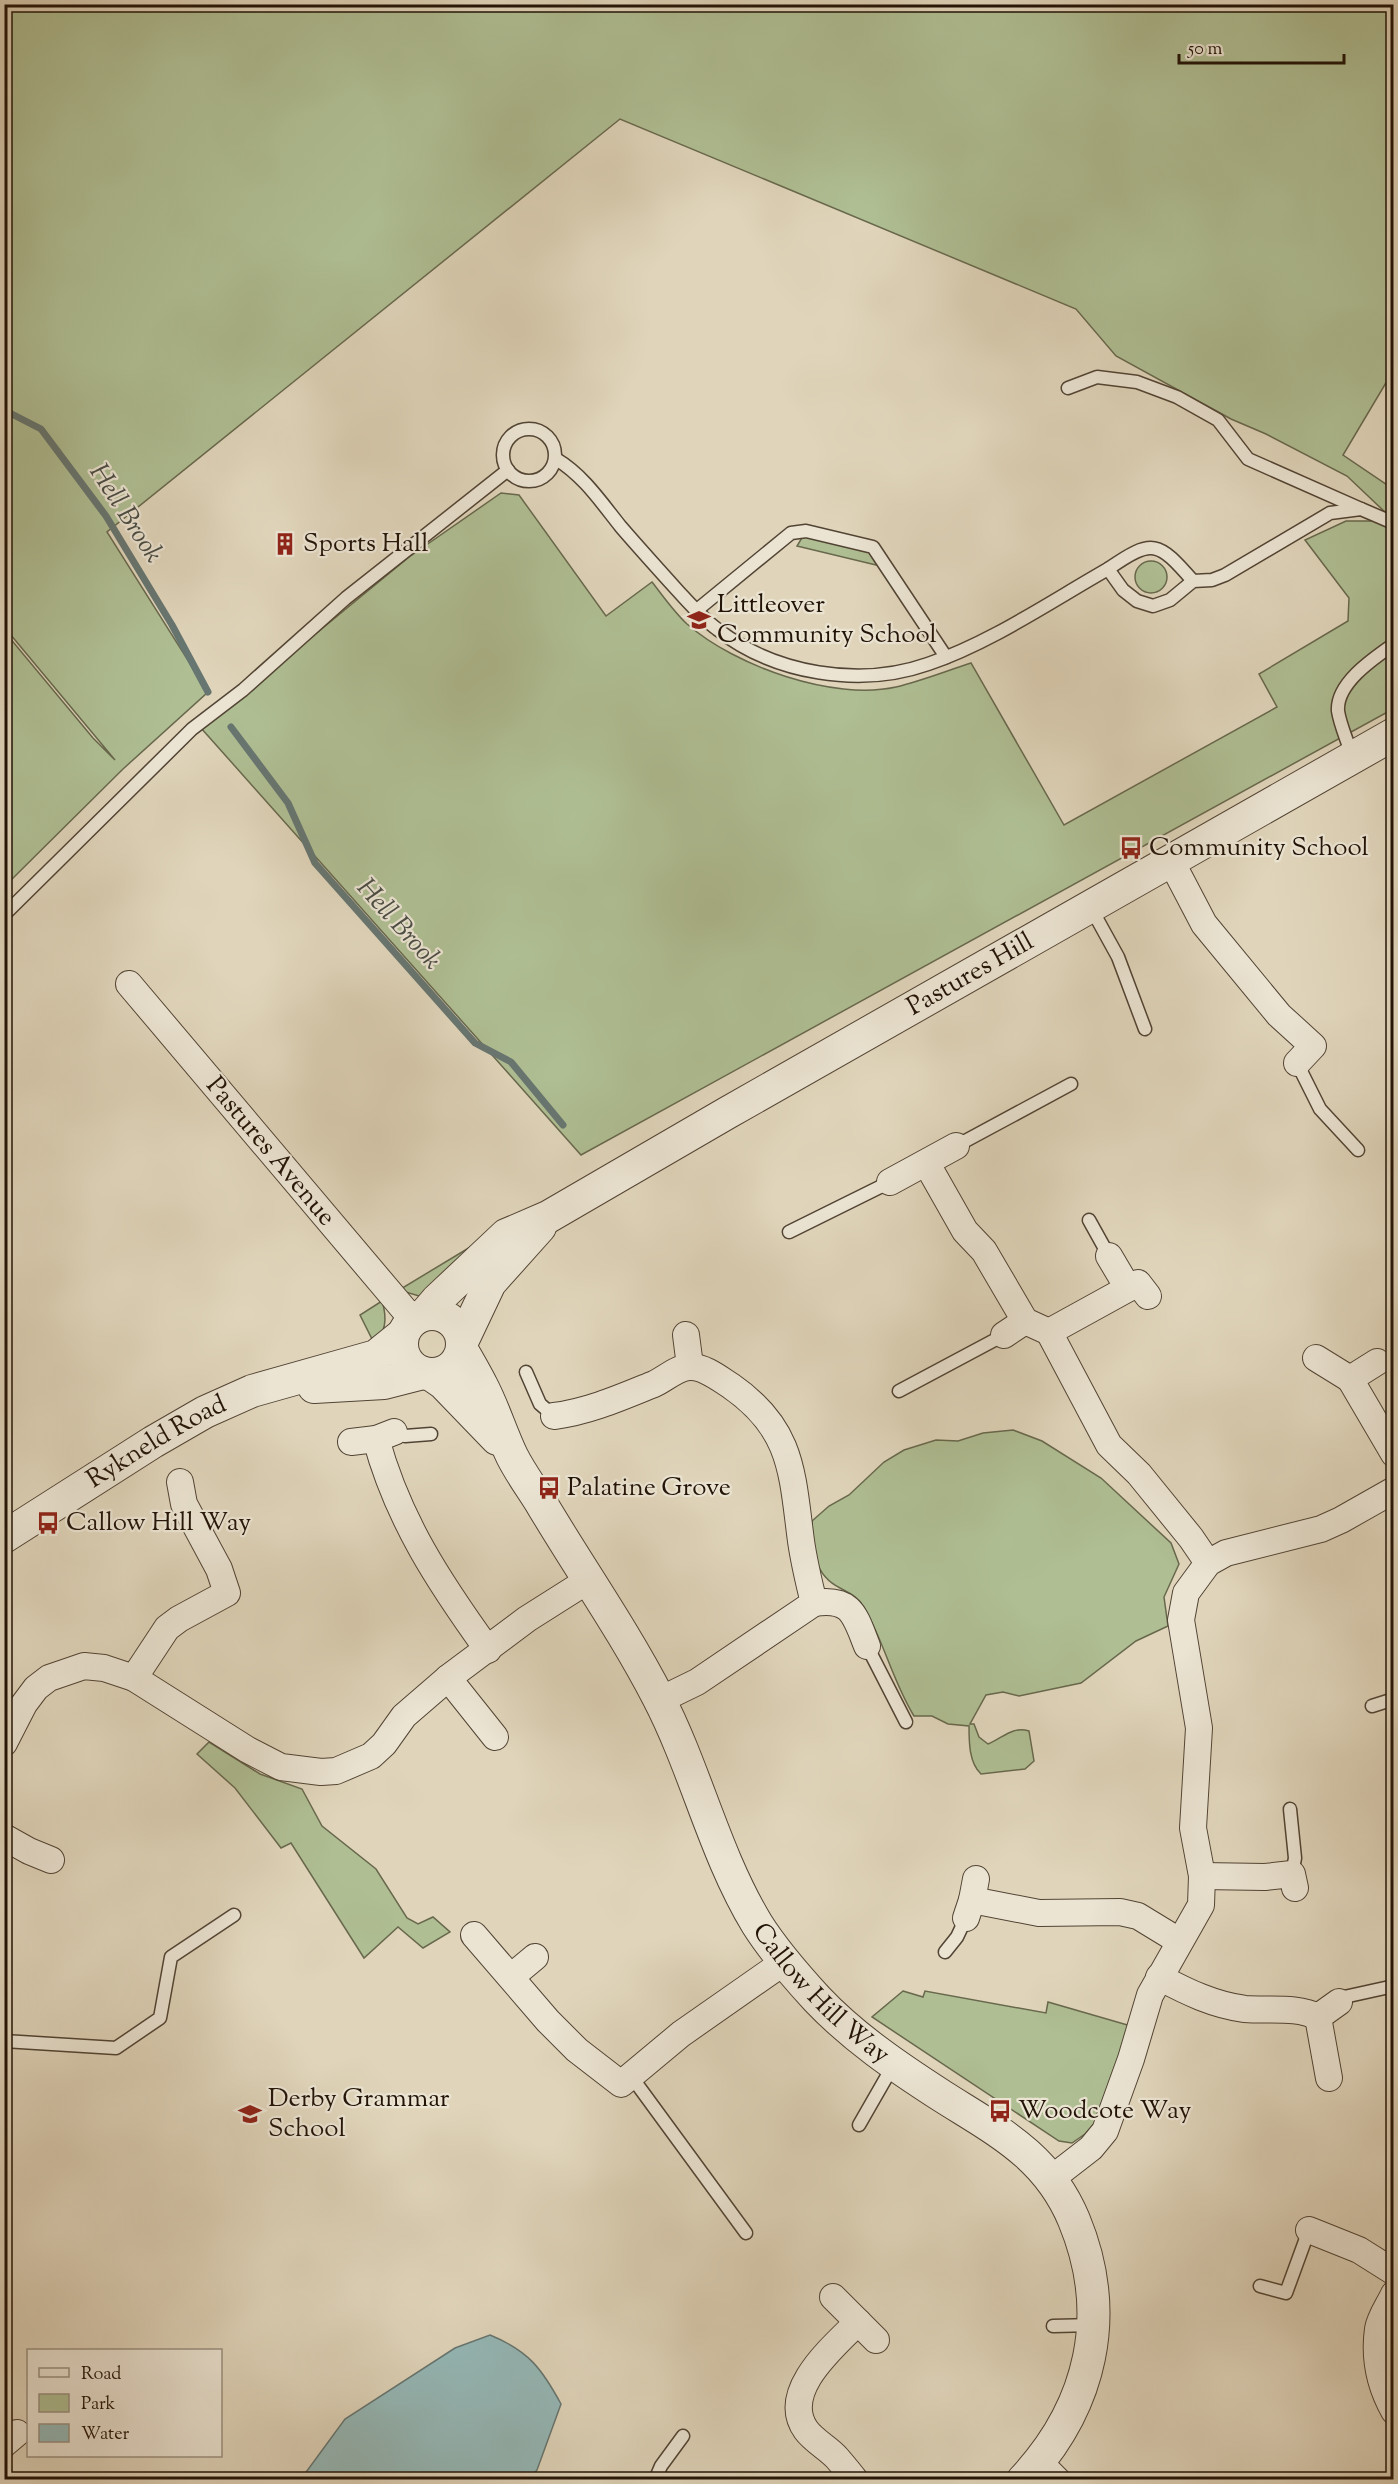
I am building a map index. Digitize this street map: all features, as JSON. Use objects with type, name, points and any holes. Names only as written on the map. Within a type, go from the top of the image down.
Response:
[{"type":"street","name":"Pastures Hill","points":[[413,1323],[506,1235],[548,1217],[1394,734]]},
{"type":"street","points":[[1171,861],[1204,924],[1279,1015],[1313,1046],[1297,1063]]},
{"type":"street","name":"Pastures Avenue","points":[[129,984],[413,1323]]},
{"type":"street","points":[[890,1182],[927,1164],[956,1146]]},
{"type":"street","points":[[927,1164],[965,1231],[984,1251],[1025,1321],[1048,1332],[1109,1445],[1138,1474],[1191,1538],[1208,1563]]},
{"type":"street","name":"Pastures Hill","points":[[462,1346],[477,1306],[490,1283],[548,1217]]},
{"type":"street","points":[[1048,1332],[1138,1292],[1109,1256]]},
{"type":"street","points":[[444,1316],[453,1322],[459,1330],[462,1346],[456,1363],[448,1369],[427,1374],[408,1364],[402,1350],[413,1323],[444,1316]]},
{"type":"street","points":[[1004,1335],[1025,1321]]},
{"type":"street","name":"Rykneld Road","points":[[4,1537],[153,1442],[206,1412],[252,1391],[376,1356],[413,1323]]},
{"type":"street","points":[[686,1335],[690,1366]]},
{"type":"street","name":"Callow Hill Way","points":[[462,1346],[482,1384],[512,1455],[660,1700],[739,1891],[758,1925],[784,1962],[823,2005],[865,2043],[1001,2132],[1031,2156],[1051,2179],[1074,2218],[1088,2259],[1094,2297],[1094,2325],[1090,2357],[1081,2391],[1040,2474]]},
{"type":"street","points":[[1316,1358],[1350,1379],[1394,1454]]},
{"type":"street","points":[[1350,1379],[1377,1362]]},
{"type":"street","points":[[554,1416],[575,1413],[656,1383],[690,1366],[702,1369],[738,1391],[759,1410],[778,1434],[791,1467],[801,1543],[814,1603]]},
{"type":"street","name":"Rykneld Road","points":[[252,1391],[384,1383],[427,1374]]},
{"type":"street","name":"Callow Hill Way","points":[[427,1374],[461,1401],[512,1455]]},
{"type":"street","points":[[364,1438],[444,1589],[488,1650]]},
{"type":"street","points":[[134,1678],[167,1628],[227,1593],[219,1569],[184,1504],[180,1482]]},
{"type":"street","points":[[1051,2179],[1091,2148],[1105,2131],[1131,2059],[1150,1995],[1201,1905],[1202,1876],[1193,1828],[1199,1728],[1181,1620],[1186,1593],[1208,1563],[1226,1553],[1321,1529],[1394,1490]]},
{"type":"street","points":[[4,1743],[24,1704],[36,1688],[49,1678],[84,1666],[104,1668],[134,1678],[281,1767],[321,1772],[336,1771],[371,1756],[384,1744],[404,1716],[448,1678],[527,1619],[587,1581]]},
{"type":"street","points":[[660,1700],[697,1682],[814,1603],[837,1602],[845,1606],[853,1613],[867,1646]]},
{"type":"street","points":[[448,1678],[495,1737]]},
{"type":"street","points":[[4,1837],[51,1860]]},
{"type":"street","points":[[1202,1876],[1265,1877],[1293,1881]]},
{"type":"street","points":[[971,1899],[1039,1913],[1120,1912],[1138,1916],[1179,1941]]},
{"type":"street","points":[[474,1935],[548,2021],[577,2050],[621,2084],[681,2034],[784,1962]]},
{"type":"street","points":[[512,1977],[534,1957]]},
{"type":"street","points":[[1159,1977],[1214,2003],[1244,2008],[1308,2012],[1318,2017]]},
{"type":"street","points":[[1318,2017],[1339,2002]]},
{"type":"street","points":[[1318,2017],[1329,2078]]},
{"type":"street","points":[[1309,2230],[1359,2250],[1394,2272]]},
{"type":"street","points":[[1394,2294],[1378,2327],[1377,2360],[1384,2393],[1394,2411]]},
{"type":"street","points":[[833,2297],[876,2340]]},
{"type":"street","points":[[855,2480],[837,2457],[806,2431],[800,2420],[798,2408],[804,2381],[858,2322]]},
{"type":"lane","points":[[1068,388],[1097,377],[1137,382],[1177,397],[1218,420],[1248,459],[1389,521],[1394,526]]},
{"type":"lane","points":[[525,429],[536,429],[547,435],[555,448],[556,459],[552,470],[537,480],[528,482],[516,478],[508,470],[504,462],[504,447],[508,439],[516,432],[525,429]]},
{"type":"lane","points":[[556,459],[578,475],[636,545],[717,629],[748,650],[781,663],[817,673],[858,675],[896,672],[927,665],[967,649],[1108,569],[1129,554],[1147,548],[1159,549],[1170,554],[1192,581]]},
{"type":"lane","points":[[4,915],[192,729],[243,690],[346,597],[508,470]]},
{"type":"lane","points":[[1108,569],[1123,590],[1137,601],[1153,606],[1170,600],[1192,581],[1212,580],[1225,575],[1330,513],[1360,509]]},
{"type":"lane","points":[[697,610],[791,532],[806,531],[873,548],[946,657]]},
{"type":"lane","points":[[1353,757],[1338,710],[1343,690],[1358,671],[1394,644]]},
{"type":"lane","points":[[1091,907],[1118,957],[1145,1029]]},
{"type":"lane","points":[[1297,1063],[1320,1109],[1358,1149]]},
{"type":"lane","points":[[956,1146],[1071,1084]]},
{"type":"lane","points":[[789,1232],[890,1182]]},
{"type":"lane","points":[[1089,1220],[1109,1256]]},
{"type":"lane","points":[[899,1391],[1004,1335]]},
{"type":"lane","points":[[526,1372],[540,1404],[554,1416]]},
{"type":"lane","points":[[364,1438],[430,1434]]},
{"type":"lane","points":[[867,1646],[906,1722]]},
{"type":"lane","points":[[1372,1706],[1394,1699]]},
{"type":"lane","points":[[1290,1809],[1295,1858],[1293,1881]]},
{"type":"lane","points":[[945,1952],[957,1937],[971,1899]]},
{"type":"lane","points":[[4,2041],[116,2048],[160,2018],[171,1957],[234,1915]]},
{"type":"lane","points":[[1339,2002],[1344,1997],[1394,1986]]},
{"type":"lane","points":[[859,2125],[894,2064]]},
{"type":"lane","points":[[631,2076],[746,2233]]},
{"type":"lane","points":[[1260,2286],[1286,2293],[1309,2230]]},
{"type":"lane","points":[[1053,2326],[1094,2325]]},
{"type":"lane","points":[[655,2480],[661,2466],[683,2436]]},
{"type":"green space","points":[[5,5],[1393,5],[1393,371],[1343,455],[1393,489],[1393,709],[581,1155],[201,728],[409,557],[501,493],[519,495],[606,616],[652,582],[687,624],[731,654],[786,676],[844,689],[871,690],[896,687],[971,663],[1064,825],[1277,707],[1259,674],[1348,621],[1349,598],[1305,540],[1346,521],[1377,521],[1387,514],[1347,476],[1266,434],[1231,419],[1116,356],[1076,309],[620,119],[107,532],[208,692],[123,769],[5,886],[4,631],[93,738],[115,760],[5,628]]},
{"type":"green space","points":[[806,531],[873,547],[876,565],[797,546]]},
{"type":"green space","points":[[1151,561],[1163,565],[1167,577],[1163,589],[1151,593],[1139,589],[1135,577],[1139,565]]},
{"type":"green space","points":[[472,1246],[427,1293],[419,1296],[399,1290]]},
{"type":"green space","points":[[382,1301],[385,1324],[374,1343],[360,1315]]},
{"type":"green space","points":[[1013,1430],[1042,1441],[1101,1478],[1171,1543],[1179,1564],[1164,1597],[1168,1626],[1136,1641],[1081,1683],[1019,1696],[1003,1692],[986,1695],[970,1724],[974,1724],[979,1737],[988,1744],[1013,1731],[1029,1731],[1034,1761],[1025,1769],[981,1774],[972,1758],[969,1726],[948,1724],[932,1716],[914,1716],[900,1690],[864,1607],[854,1596],[831,1582],[819,1568],[814,1550],[812,1521],[829,1506],[849,1495],[884,1462],[904,1450],[936,1440],[958,1441],[983,1433]]},
{"type":"green space","points":[[209,1742],[260,1774],[302,1789],[322,1826],[376,1869],[407,1918],[418,1924],[433,1917],[450,1932],[423,1948],[398,1927],[364,1958],[291,1843],[281,1848],[235,1788],[197,1754]]},
{"type":"green space","points":[[903,1991],[923,1997],[925,1991],[1046,2013],[1048,2002],[1131,2026],[1100,2117],[1085,2134],[1072,2143],[1059,2141],[872,2017]]},
{"type":"water","points":[[490,2335],[515,2348],[533,2362],[561,2404],[537,2470],[530,2479],[301,2479],[345,2419],[455,2348]]},
{"type":"waterway","name":"Hell Brook","points":[[4,410],[41,429],[106,516],[172,625],[208,692]]},
{"type":"waterway","name":"Hell Brook","points":[[231,727],[288,803],[315,863],[475,1043],[511,1062],[563,1125]]},
{"type":"place","name":"Sports Hall","points":[[285,544]]},
{"type":"place","name":"Littleover Community School","points":[[699,620]]},
{"type":"place","name":"Community School","points":[[1131,848]]},
{"type":"place","name":"Palatine Grove","points":[[549,1488]]},
{"type":"place","name":"Callow Hill Way","points":[[48,1523]]},
{"type":"place","name":"Woodcote Way","points":[[1000,2111]]},
{"type":"place","name":"Derby Grammar School","points":[[250,2114]]}]
